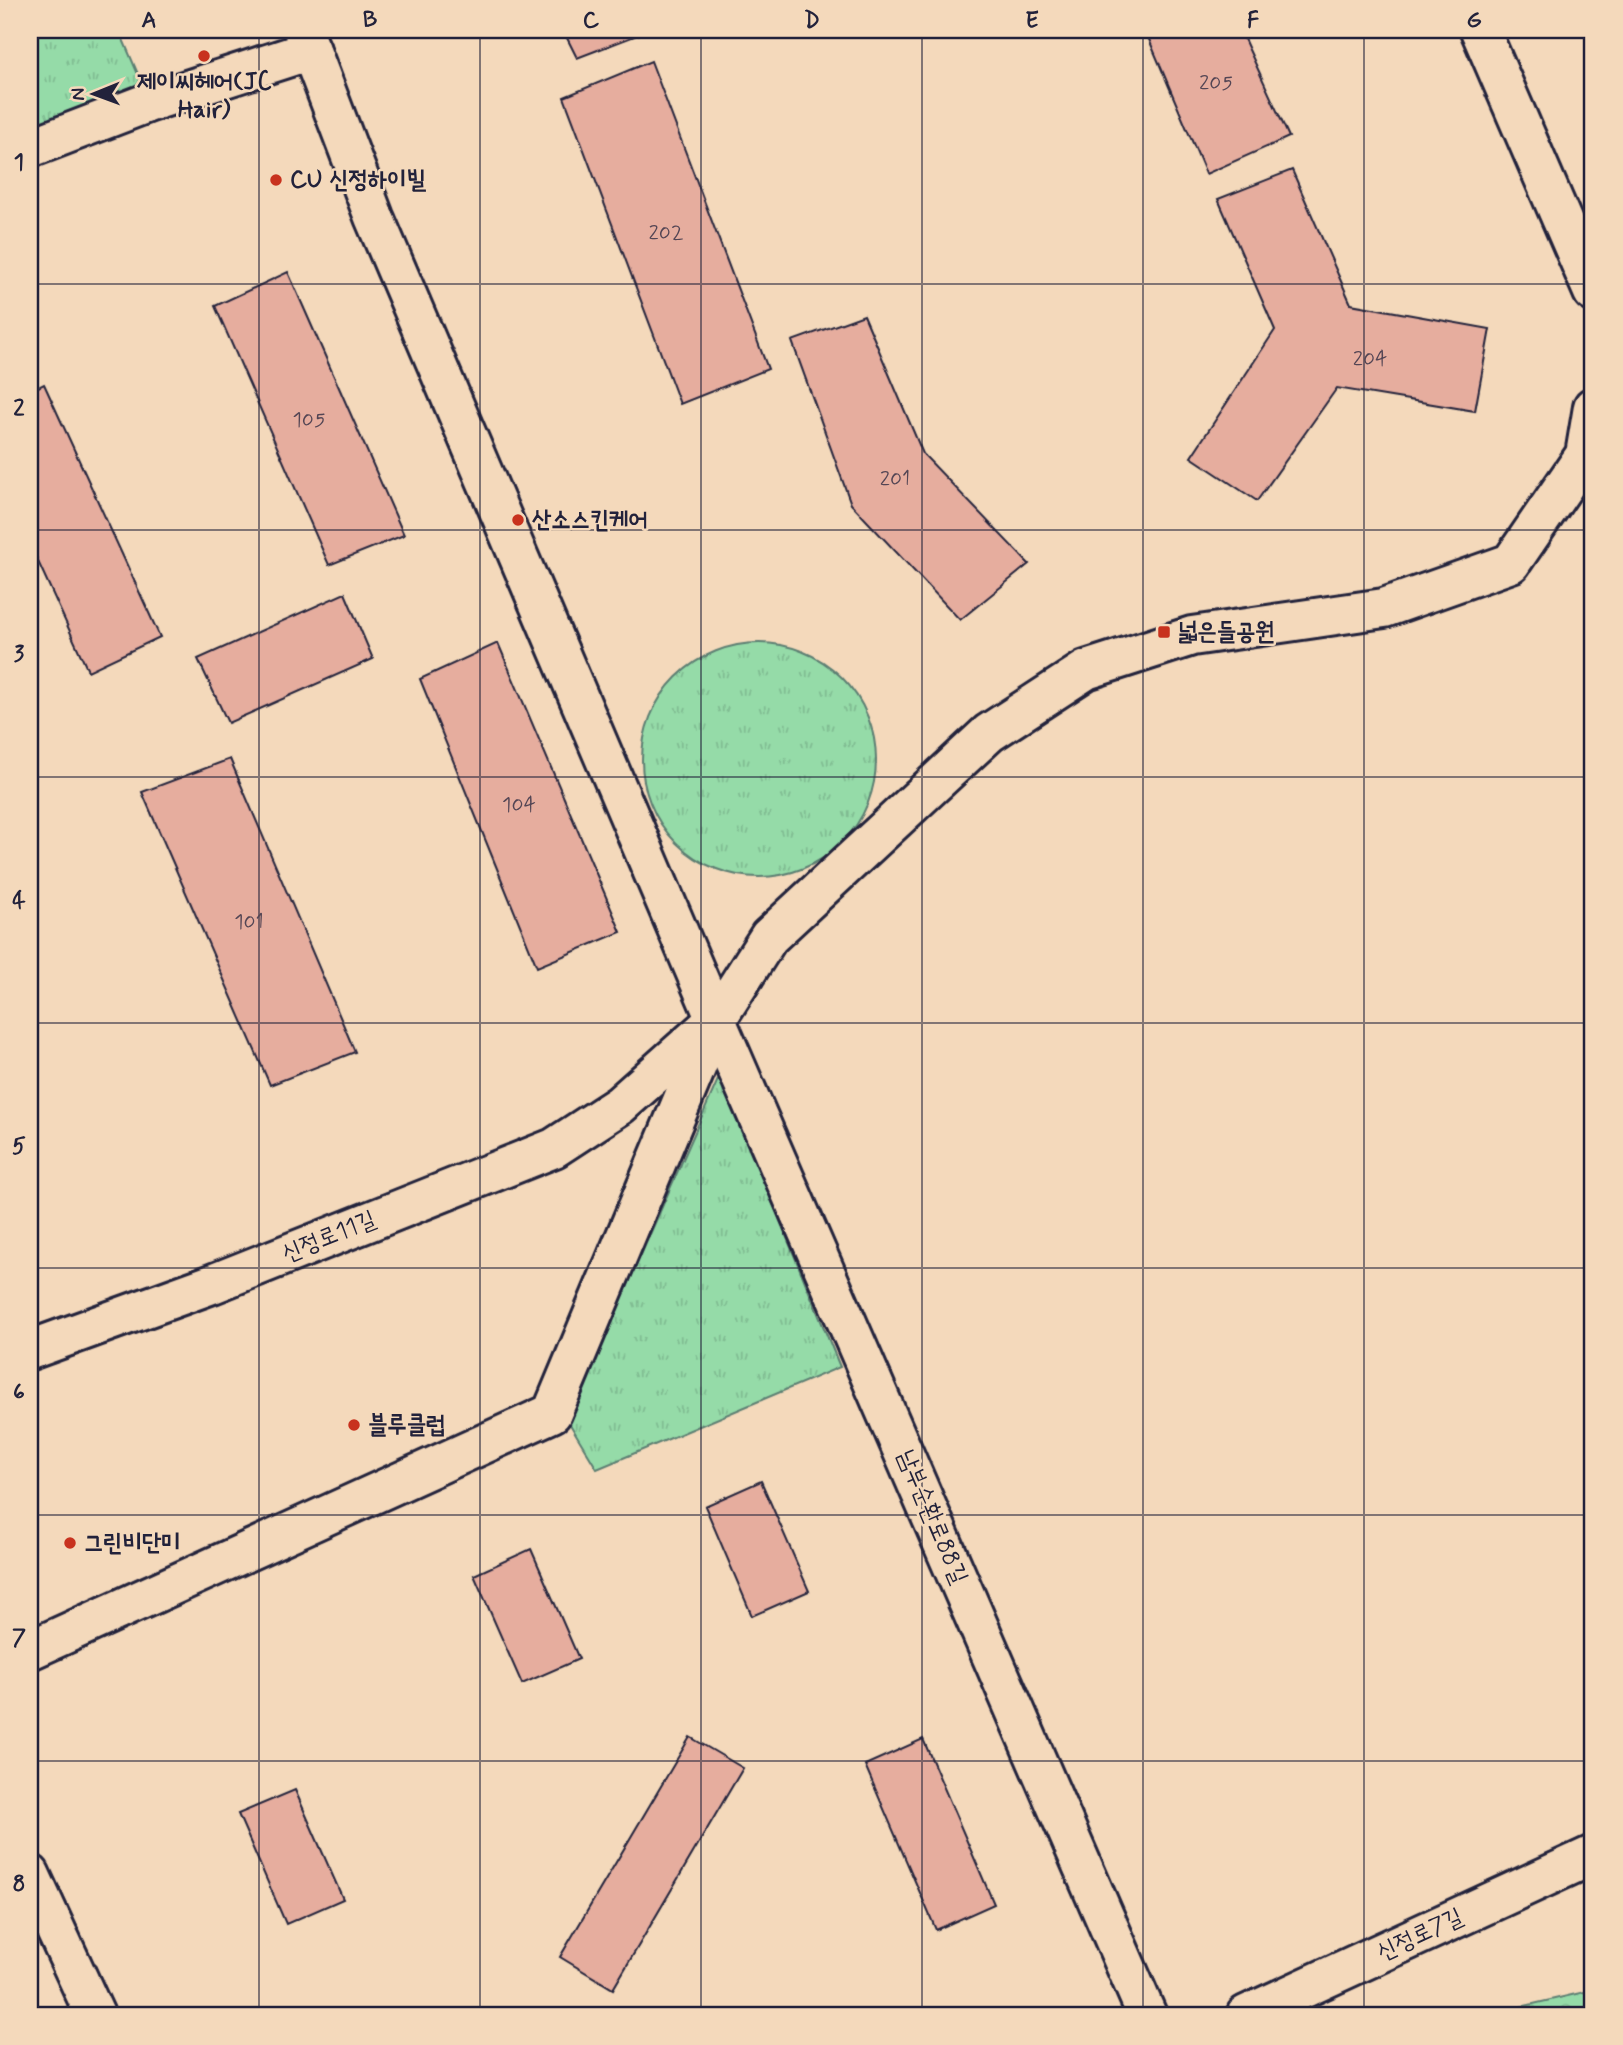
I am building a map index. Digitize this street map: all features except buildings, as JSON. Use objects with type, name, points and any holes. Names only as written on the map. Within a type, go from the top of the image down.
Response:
[{"type":"street","points":[[1480,30],[1593,292]]},
{"type":"street","points":[[30,149],[307,40]]},
{"type":"street","name":"남부순환로88길","points":[[307,40],[374,217],[716,1020],[1147,2015]]},
{"type":"street","points":[[30,1650],[552,1413],[716,1020],[769,937],[989,733],[1086,670],[1192,636],[1384,608],[1511,563],[1585,455],[1593,407]]},
{"type":"street","name":"신정로11길","points":[[30,1350],[212,1284],[554,1148],[620,1105],[716,1020]]},
{"type":"street","name":"신정로7길","points":[[1246,2015],[1593,1855]]},
{"type":"street","points":[[30,1874],[95,2015]]},
{"type":"green space","points":[[30,30],[119,30],[150,102],[30,148]]},
{"type":"green space","points":[[759,643],[804,652],[824,663],[849,686],[867,715],[876,760],[867,805],[856,825],[833,850],[804,868],[759,877],[714,868],[694,857],[669,834],[651,805],[642,760],[651,715],[662,695],[685,670],[714,652]]},
{"type":"green space","points":[[720,1075],[840,1367],[597,1469],[568,1421]]},
{"type":"green space","points":[[1593,1990],[1593,2015],[1486,2015]]},
{"type":"place","name":"제이씨헤어(JC Hair)","points":[[204,56]]},
{"type":"place","name":"CU 신정하이빌","points":[[276,180]]},
{"type":"place","name":"산소스킨케어","points":[[518,520]]},
{"type":"place","name":"넓은들공원","points":[[1164,632]]},
{"type":"place","name":"블루클럽","points":[[354,1425]]},
{"type":"place","name":"그린비단미","points":[[70,1543]]}]
